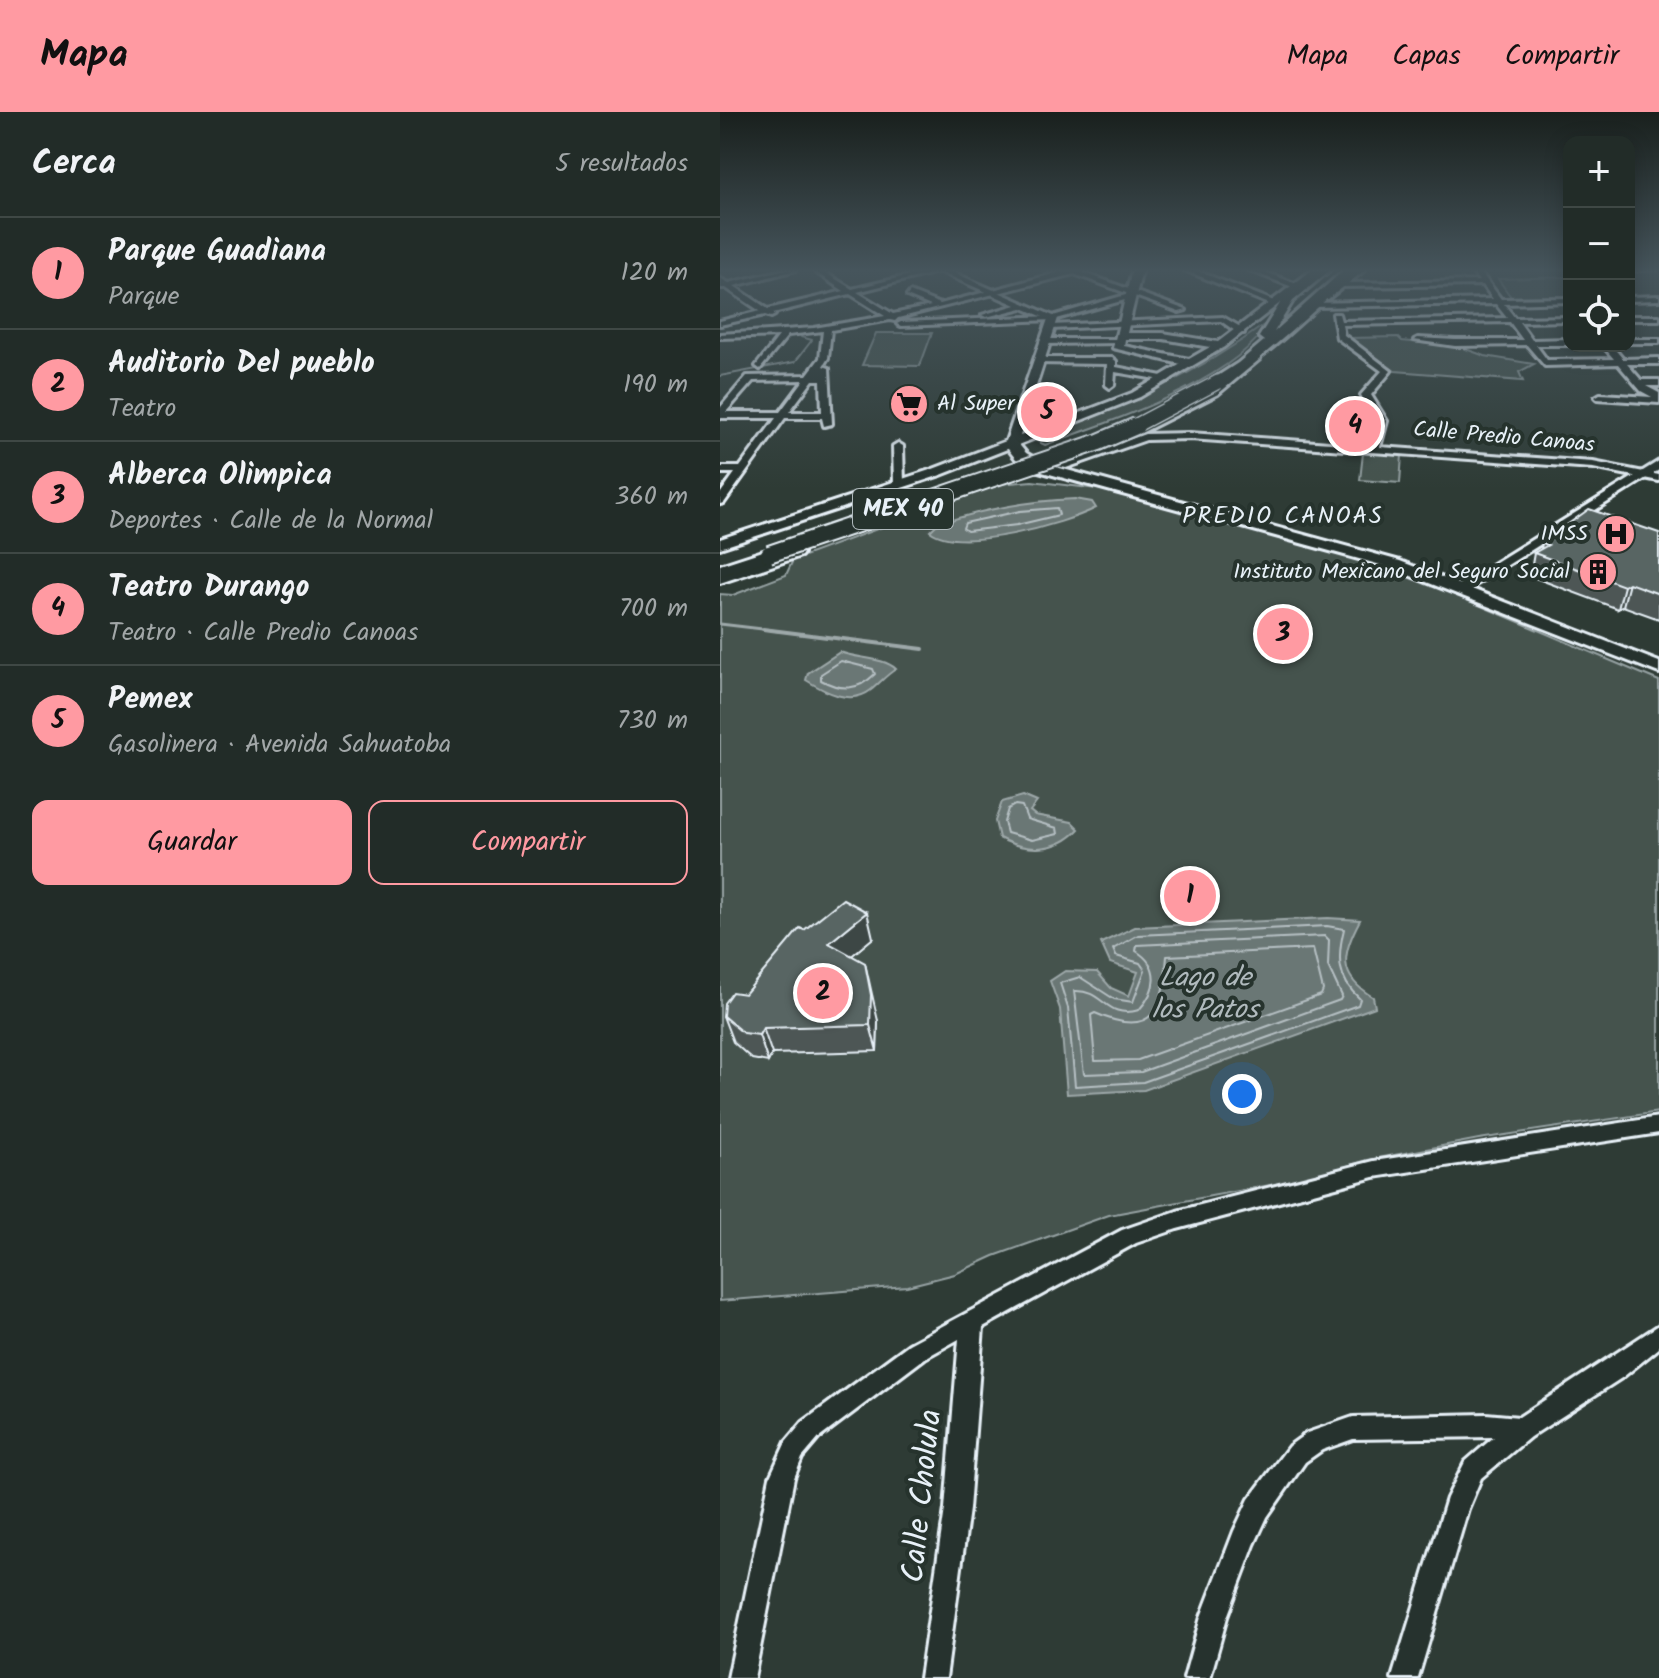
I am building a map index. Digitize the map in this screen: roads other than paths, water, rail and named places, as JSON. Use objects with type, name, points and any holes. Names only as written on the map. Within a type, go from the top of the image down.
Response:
[{"type":"main road","name":"MEX 40","points":[[1214,381],[1259,343]]},
{"type":"main road","name":"MEX 40","points":[[720,564],[1099,442],[1156,417],[1243,366],[1270,343]]},
{"type":"main road","points":[[1017,437],[1021,456],[1058,468],[1405,559],[1659,668]]},
{"type":"main road","points":[[1003,480],[1058,468]]},
{"type":"main road","name":"MEX 40","points":[[720,571],[766,551]]},
{"type":"main road","points":[[1465,585],[1659,657]]},
{"type":"street","points":[[760,366],[776,343]]},
{"type":"street","points":[[720,414],[826,419],[826,343]]},
{"type":"street","points":[[1017,437],[1046,343]]},
{"type":"street","points":[[1137,343],[1193,363]]},
{"type":"street","points":[[1208,343],[1220,345]]},
{"type":"street","points":[[720,544],[899,485],[1017,437],[1052,429],[1136,395],[1223,343]]},
{"type":"street","points":[[1350,343],[1387,371],[1366,395],[1382,421],[1375,448]]},
{"type":"street","points":[[1530,343],[1544,361],[1659,361]]},
{"type":"street","points":[[1612,352],[1648,393],[1659,398]]},
{"type":"street","points":[[720,501],[824,358]]},
{"type":"street","points":[[1039,361],[1114,362],[1110,385]]},
{"type":"street","points":[[720,579],[1003,480],[1058,468],[1165,419],[1214,392],[1235,377],[1243,366]]},
{"type":"street","points":[[1113,369],[1168,378]]},
{"type":"street","points":[[720,414],[748,379],[826,377]]},
{"type":"street","points":[[1639,383],[1659,383]]},
{"type":"street","points":[[1600,397],[1659,398]]},
{"type":"street","points":[[1165,419],[1164,428],[1190,436]]},
{"type":"street","name":"Calle Predio Canoas","points":[[1058,468],[1145,437],[1190,436],[1606,466],[1659,478]]},
{"type":"street","points":[[898,446],[899,485]]},
{"type":"street","points":[[1465,585],[1659,465]]},
{"type":"street","points":[[720,470],[742,470]]},
{"type":"street","points":[[720,538],[739,538]]},
{"type":"street","points":[[741,1678],[782,1477],[794,1450],[811,1430],[917,1351],[1129,1236],[1374,1169],[1659,1125]]},
{"type":"street","name":"Calle Cholula","points":[[933,1678],[957,1509],[972,1321]]},
{"type":"street","points":[[1405,1678],[1456,1507],[1473,1470],[1522,1429],[1615,1369],[1659,1335]]},
{"type":"street","points":[[1197,1678],[1214,1617],[1243,1540],[1258,1508],[1297,1454],[1315,1441],[1353,1428],[1486,1425],[1522,1429]]},
{"type":"water","points":[[1075,499],[1092,502],[1096,508],[1061,522],[987,538],[944,537],[930,531],[936,525],[987,510]]},
{"type":"water","points":[[840,652],[884,662],[896,669],[871,690],[855,697],[838,696],[806,680],[808,673]]},
{"type":"water","points":[[1023,796],[1037,802],[1030,811],[1035,815],[1072,822],[1079,829],[1061,842],[1040,848],[1019,846],[999,838],[995,821],[1002,802]]},
{"type":"water","name":"Lago de los Patos","points":[[1328,918],[1360,920],[1349,943],[1346,963],[1353,981],[1373,997],[1375,1007],[1144,1090],[1067,1094],[1060,1009],[1050,981],[1065,971],[1097,972],[1111,988],[1129,996],[1138,972],[1110,963],[1101,943],[1135,927]]},
{"type":"waterway","points":[[720,376],[795,362],[810,343]]},
{"type":"waterway","points":[[720,624],[779,631]]},
{"type":"waterway","points":[[763,629],[779,631]]},
{"type":"waterway","points":[[779,631],[923,649]]},
{"type":"place","name":"Al Super","points":[[909,404]]},
{"type":"place","name":"Pemex","points":[[1047,412]]},
{"type":"place","name":"Teatro Durango","points":[[1355,426]]},
{"type":"place","name":"IMSS","points":[[1616,534]]},
{"type":"place","name":"Instituto Mexicano del Seguro Social","points":[[1598,572]]},
{"type":"place","name":"Alberca Olimpica","points":[[1283,634]]},
{"type":"place","name":"Parque Guadiana","points":[[1190,896]]},
{"type":"place","name":"Auditorio Del pueblo","points":[[823,993]]},
{"type":"district","name":"PREDIO CANOAS","points":[[1283,516]]}]
